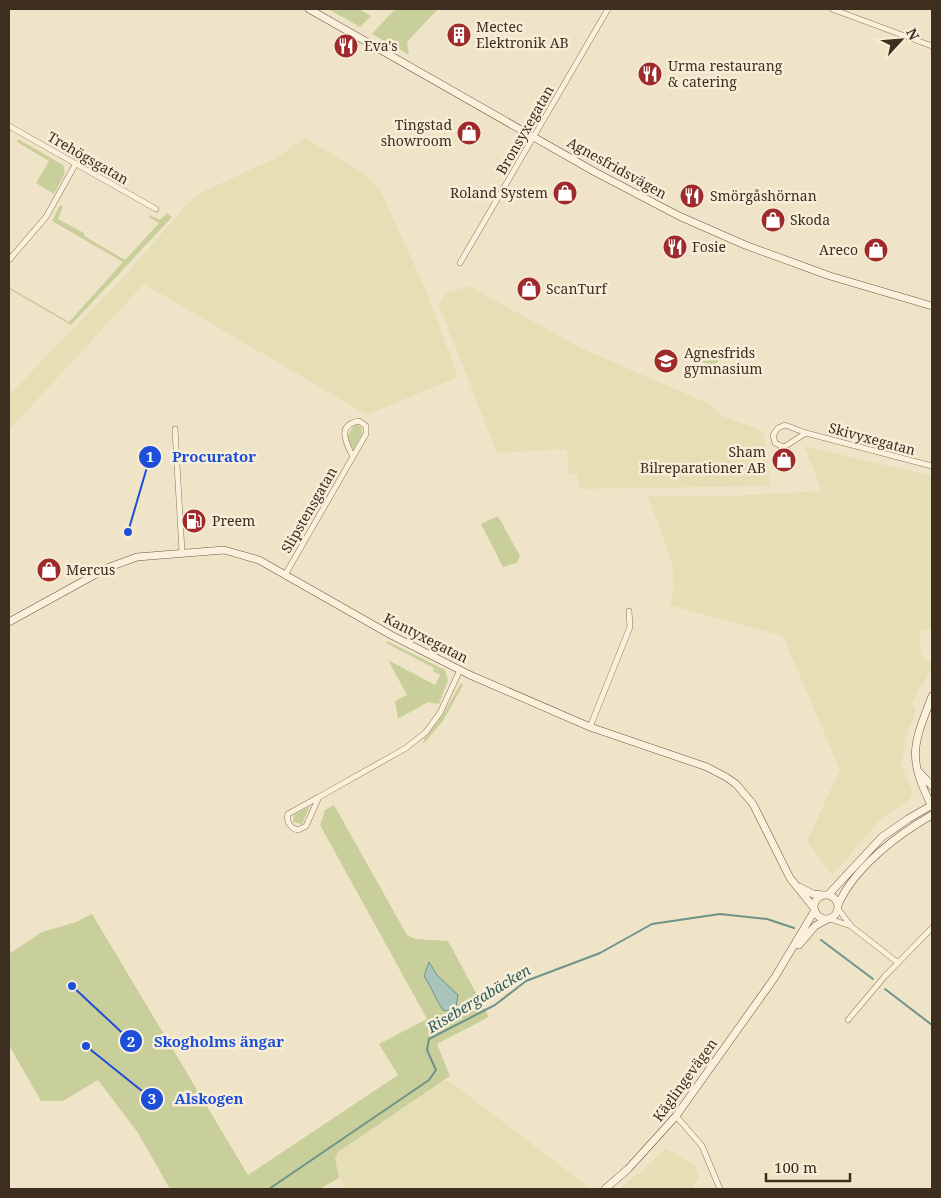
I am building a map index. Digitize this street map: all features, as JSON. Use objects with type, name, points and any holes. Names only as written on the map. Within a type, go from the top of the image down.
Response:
[{"type":"main road","name":"Agnesfridsvägen","points":[[309,9],[626,189],[728,238],[830,276],[932,306]]},
{"type":"main road","name":"Kantyxegatan","points":[[9,622],[117,564],[137,557],[182,552],[234,552],[258,560],[391,635],[460,670],[590,727],[707,767],[731,780],[753,804],[790,878],[814,909]]},
{"type":"main road","points":[[932,696],[915,744],[915,764],[932,806],[908,819],[882,837],[826,895],[816,901],[814,909],[820,918],[829,919],[835,915],[847,888],[876,856],[899,836],[932,815]]},
{"type":"main road","points":[[915,764],[930,784],[932,792]]},
{"type":"main road","name":"Kantyxegatan","points":[[790,878],[806,891],[826,895]]},
{"type":"main road","points":[[826,895],[836,900],[838,907]]},
{"type":"main road","name":"Käglingevägen","points":[[775,977],[814,909]]},
{"type":"main road","name":"Käglingevägen","points":[[605,1189],[628,1169],[676,1116],[775,977],[815,926],[829,919]]},
{"type":"street","name":"Bronsyxegatan","points":[[460,263],[608,9]]},
{"type":"street","points":[[832,9],[932,46]]},
{"type":"street","name":"Trehögsgatan","points":[[9,126],[75,165],[156,209]]},
{"type":"street","points":[[9,260],[46,218],[75,165]]},
{"type":"street","name":"Slipstensgatan","points":[[285,575],[353,457],[366,434],[366,426],[359,421],[350,424],[344,435],[344,442],[353,457]]},
{"type":"street","name":"Skivyxegatan","points":[[782,459],[780,447],[775,442],[773,435],[778,428],[790,426],[806,433],[932,466]]},
{"type":"street","points":[[175,429],[182,552]]},
{"type":"street","points":[[780,447],[790,445],[806,433]]},
{"type":"street","points":[[590,727],[630,627],[629,611]]},
{"type":"street","points":[[319,797],[306,826],[298,830],[292,827],[288,820],[288,814],[414,743],[435,720],[460,670]]},
{"type":"street","points":[[838,907],[852,926],[897,962]]},
{"type":"street","points":[[829,919],[852,926]]},
{"type":"street","points":[[848,1020],[897,962],[932,928]]},
{"type":"street","points":[[676,1116],[702,1146],[720,1189]]},
{"type":"shaded area","points":[[305,138],[365,174],[380,190],[428,295],[458,377],[367,415],[144,284],[9,430],[9,395],[128,272],[189,202],[204,191],[274,159]]},
{"type":"shaded area","points":[[469,286],[581,348],[709,404],[722,416],[763,431],[771,486],[579,489],[577,474],[569,474],[567,449],[497,453],[439,305],[446,293]]},
{"type":"shaded area","points":[[804,446],[932,476],[932,630],[920,630],[921,655],[932,664],[924,685],[919,687],[912,704],[916,710],[907,733],[901,763],[912,792],[910,799],[879,821],[832,875],[807,841],[840,770],[783,636],[669,605],[674,590],[673,566],[648,496],[731,496],[822,491]]},
{"type":"shaded area","points":[[443,1081],[449,1081],[582,1182],[588,1189],[345,1189],[336,1170],[335,1159],[338,1152]]},
{"type":"shaded area","points":[[665,1148],[695,1165],[699,1176],[692,1189],[620,1189],[636,1175],[639,1175]]},
{"type":"green space","points":[[328,9],[359,9],[371,16],[360,27]]},
{"type":"green space","points":[[395,9],[438,9],[407,42],[409,55],[372,34]]},
{"type":"green space","points":[[18,139],[63,165],[65,173],[54,194],[36,183],[49,161],[17,142]]},
{"type":"green space","points":[[60,205],[63,206],[58,219],[84,233],[84,236],[125,260],[159,223],[149,217],[150,215],[160,220],[167,213],[172,217],[71,325],[9,289],[9,287],[69,322],[123,262],[52,221]]},
{"type":"green space","points":[[699,346],[720,355],[716,367],[694,359]]},
{"type":"green space","points":[[357,424],[362,428],[362,434],[353,450],[347,438],[352,428]]},
{"type":"green space","points":[[498,516],[520,556],[517,563],[503,567],[481,524]]},
{"type":"green space","points":[[387,641],[445,670],[448,680],[439,704],[428,702],[398,719],[395,701],[407,695],[388,660],[435,685],[440,675],[433,671],[434,668],[386,643]]},
{"type":"green space","points":[[461,683],[463,685],[443,721],[423,744],[424,739],[442,716]]},
{"type":"green space","points":[[334,805],[407,935],[415,939],[448,941],[489,1017],[437,1044],[450,1076],[338,1152],[335,1159],[339,1178],[320,1189],[170,1189],[138,1133],[98,1080],[63,1101],[41,1101],[9,1045],[9,954],[42,932],[76,922],[92,914],[248,1175],[398,1075],[379,1044],[427,1019],[320,825],[325,810]]},
{"type":"green space","points":[[310,806],[302,824],[293,822],[294,815]]},
{"type":"water","points":[[429,962],[437,975],[458,995],[456,1006],[447,1011],[443,1010],[440,1006],[424,976]]},
{"type":"waterway","name":"Risebergabäcken","points":[[269,1189],[429,1080],[436,1070],[427,1050],[429,1039],[495,1005],[526,981],[600,953],[652,924],[720,914],[767,919],[794,928]]},
{"type":"waterway","name":"Risebergabäcken","points":[[821,940],[873,979]]},
{"type":"waterway","name":"Risebergabäcken","points":[[885,989],[932,1025]]},
{"type":"place","name":"Mectec Elektronik AB","points":[[459,35]]},
{"type":"place","name":"Eva's","points":[[346,46]]},
{"type":"place","name":"Urma restaurang & catering","points":[[650,74]]},
{"type":"place","name":"Tingstad showroom","points":[[469,133]]},
{"type":"place","name":"Roland System","points":[[565,193]]},
{"type":"place","name":"Smörgåshörnan","points":[[692,196]]},
{"type":"place","name":"Skoda","points":[[773,220]]},
{"type":"place","name":"Fosie","points":[[675,247]]},
{"type":"place","name":"Areco","points":[[876,250]]},
{"type":"place","name":"ScanTurf","points":[[529,289]]},
{"type":"place","name":"Agnesfrids gymnasium","points":[[666,361]]},
{"type":"place","name":"Sham Bilreparationer AB","points":[[784,460]]},
{"type":"place","name":"Preem","points":[[194,521]]},
{"type":"place","name":"Procurator","points":[[128,532]]},
{"type":"place","name":"Mercus","points":[[49,570]]},
{"type":"place","name":"Skogholms ängar","points":[[72,986]]},
{"type":"place","name":"Alskogen","points":[[86,1046]]}]
